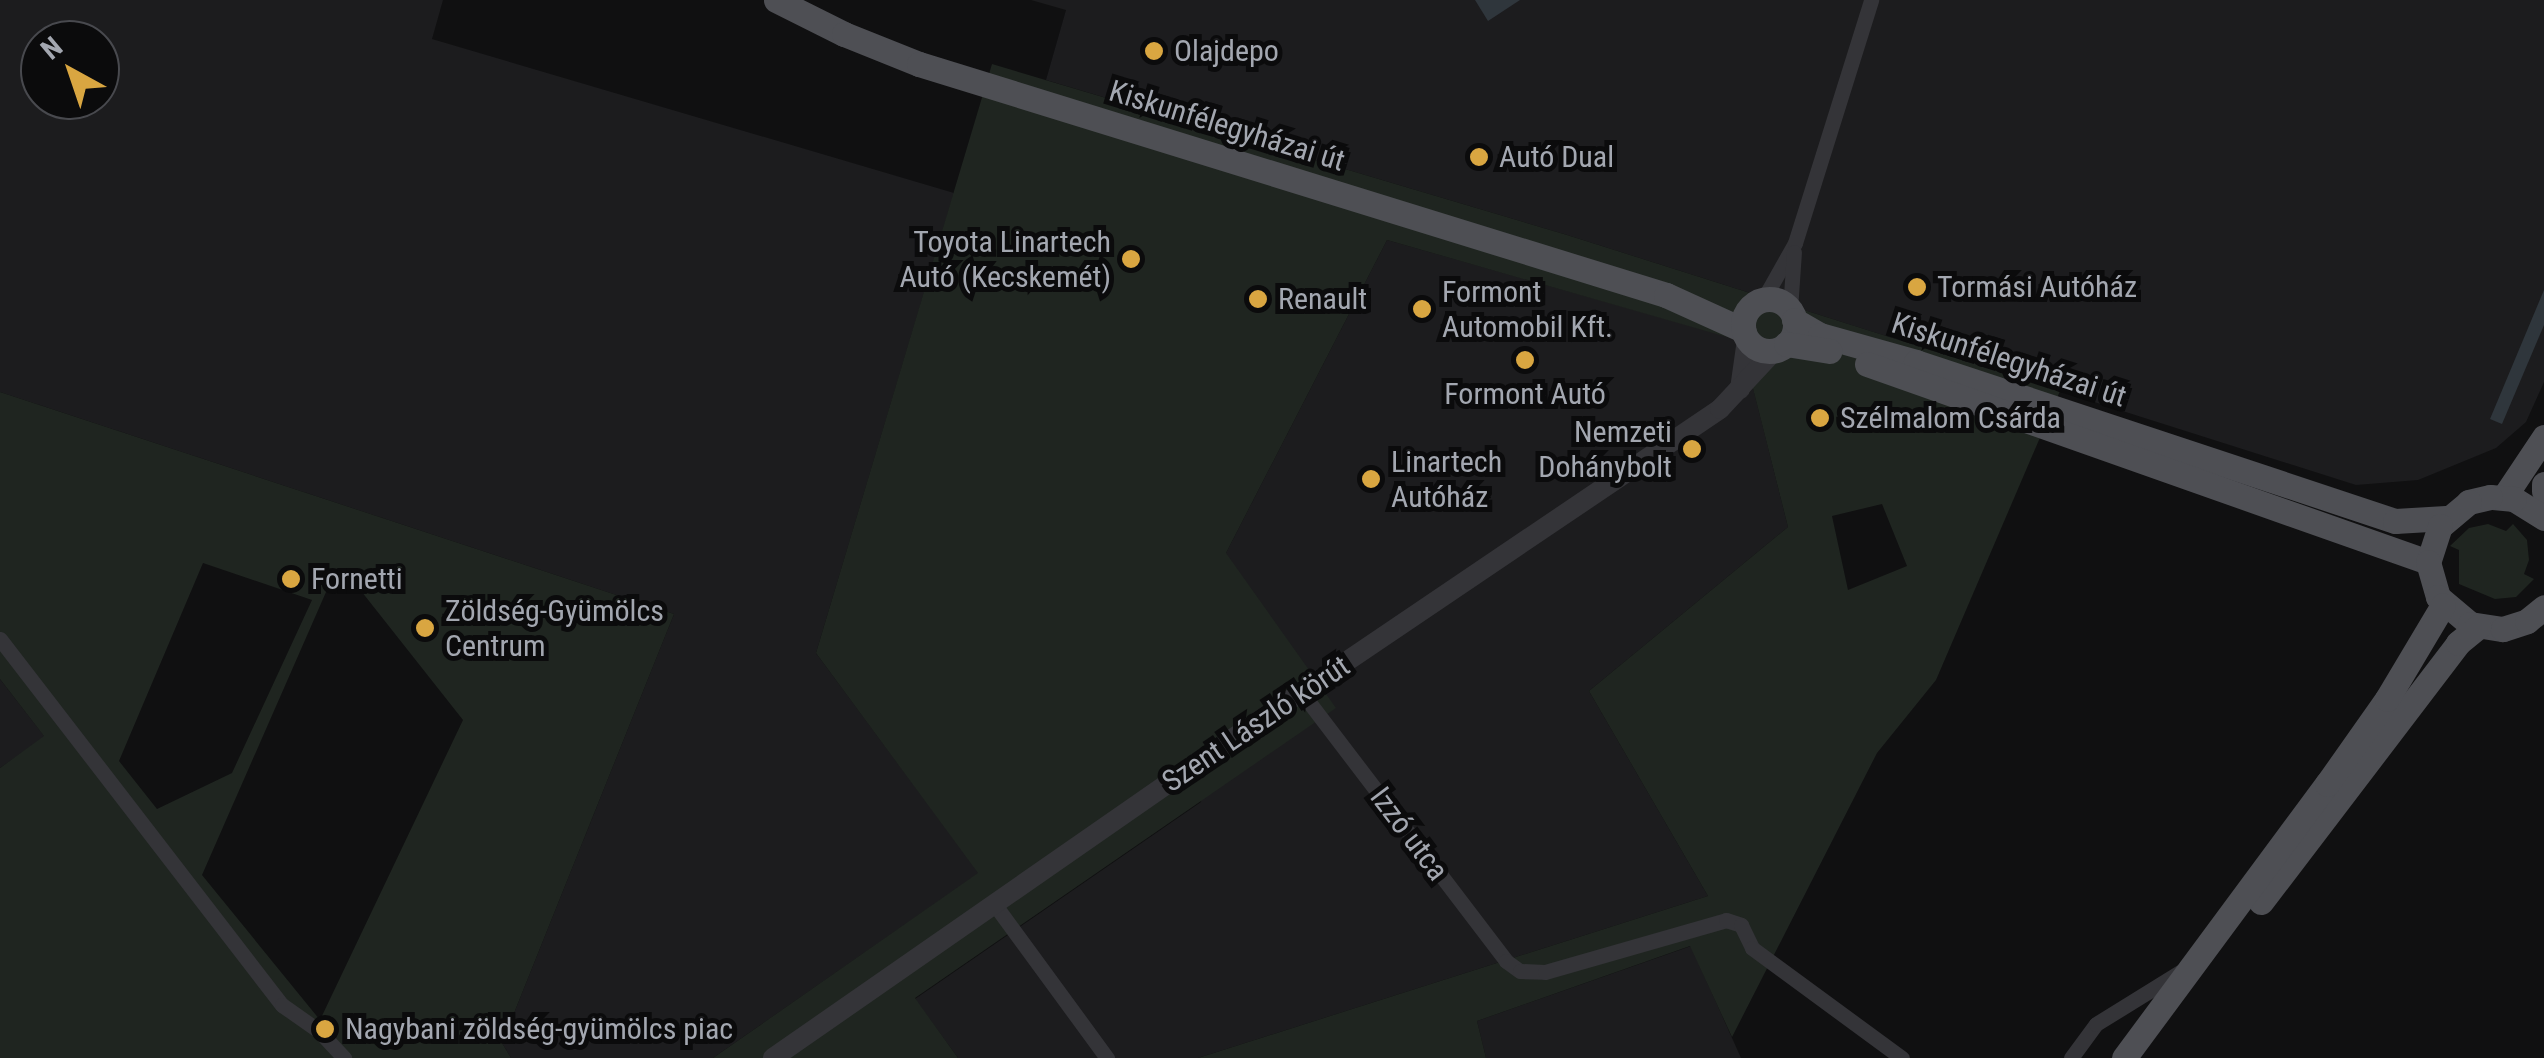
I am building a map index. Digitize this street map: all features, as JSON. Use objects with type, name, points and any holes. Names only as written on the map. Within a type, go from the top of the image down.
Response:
[{"type":"main road","name":"Kiskunfélegyházai út","points":[[776,0],[844,34],[919,64],[1751,319]]},
{"type":"main road","points":[[1778,301],[1786,331],[1759,350],[1751,319],[1778,301]]},
{"type":"main road","name":"Kiskunfélegyházai út","points":[[1786,331],[1820,335],[1916,362],[2203,469]]},
{"type":"main road","points":[[2504,497],[2544,437]]},
{"type":"main road","points":[[2203,469],[2395,522],[2446,518]]},
{"type":"main road","points":[[2203,469],[2428,562]]},
{"type":"main road","points":[[2542,610],[2503,629],[2478,627],[2443,605],[2434,589],[2428,562],[2435,534],[2446,518],[2476,499],[2504,497],[2522,502],[2544,518]]},
{"type":"main road","points":[[2124,1058],[2387,699],[2443,605]]},
{"type":"main road","points":[[2144,1058],[2458,643],[2478,627]]},
{"type":"street","points":[[1786,331],[1795,244],[1872,0]]},
{"type":"street","points":[[1739,390],[1751,319],[1795,244]]},
{"type":"street","name":"Szent László körút","points":[[773,1058],[1720,409],[1786,331]]},
{"type":"street","points":[[0,639],[282,1005],[319,1031],[344,1058]]},
{"type":"street","name":"Izzó utca","points":[[1302,693],[1506,961],[1520,970],[1545,972],[1726,920],[1741,926],[1752,948],[1902,1058]]},
{"type":"street","points":[[994,905],[1107,1058]]},
{"type":"street","points":[[2071,1058],[2096,1024],[2196,962]]},
{"type":"shaded area","points":[[0,0],[443,0],[432,39],[954,193],[816,653],[979,873],[713,1058],[511,1058],[502,1043],[674,614],[0,392]]},
{"type":"shaded area","points":[[1031,0],[2544,0],[2544,382],[2526,422],[2496,448],[2418,480],[2356,485],[1567,235],[1046,80],[1066,10]]},
{"type":"shaded area","points":[[1475,0],[1520,0],[1488,21]]},
{"type":"shaded area","points":[[992,64],[1567,235],[2060,391],[1936,680],[1877,753],[1732,1037],[1690,946],[1477,1021],[1486,1058],[1198,1058],[1708,896],[1589,691],[1788,527],[1741,341],[1387,240],[1226,553],[1336,708],[915,998],[958,1058],[713,1058],[978,873],[816,653]],"holes":[[[1882,504],[1907,566],[1848,590],[1832,516]]]},
{"type":"shaded area","points":[[1387,240],[1741,340],[1788,527],[1589,691],[1708,896],[1198,1058],[958,1058],[915,999],[1201,802],[1226,553]]},
{"type":"shaded area","points":[[2544,290],[2544,325],[2502,424],[2490,419]]},
{"type":"shaded area","points":[[0,392],[674,614],[502,1043],[511,1058],[0,1058],[0,768],[44,736],[0,679]],"holes":[[[203,563],[312,600],[232,773],[157,809],[119,761]],[[354,582],[463,720],[320,1020],[202,875],[330,583]]]},
{"type":"shaded area","points":[[2488,524],[2506,531],[2513,524],[2527,540],[2529,560],[2524,574],[2534,579],[2516,597],[2495,599],[2459,584],[2459,550],[2450,546],[2469,528]]},
{"type":"shaded area","points":[[0,679],[45,737],[0,768]]},
{"type":"shaded area","points":[[1691,946],[1741,1058],[1486,1058],[1477,1021]]},
{"type":"place","name":"Olajdepo","points":[[1154,51]]},
{"type":"place","name":"Autó Dual","points":[[1479,157]]},
{"type":"place","name":"Toyota Linartech Autó (Kecskemét)","points":[[1131,259]]},
{"type":"place","name":"Tormási Autóház","points":[[1917,287]]},
{"type":"place","name":"Renault","points":[[1258,299]]},
{"type":"place","name":"Formont Automobil Kft.","points":[[1422,309]]},
{"type":"place","name":"Formont Autó","points":[[1525,360]]},
{"type":"place","name":"Szélmalom Csárda","points":[[1820,418]]},
{"type":"place","name":"Nemzeti Dohánybolt","points":[[1692,449]]},
{"type":"place","name":"Linartech Autóház","points":[[1371,479]]},
{"type":"place","name":"Fornetti","points":[[291,579]]},
{"type":"place","name":"Zöldség-Gyümölcs Centrum","points":[[425,628]]},
{"type":"place","name":"Nagybani zöldség-gyümölcs piac","points":[[325,1029]]}]
